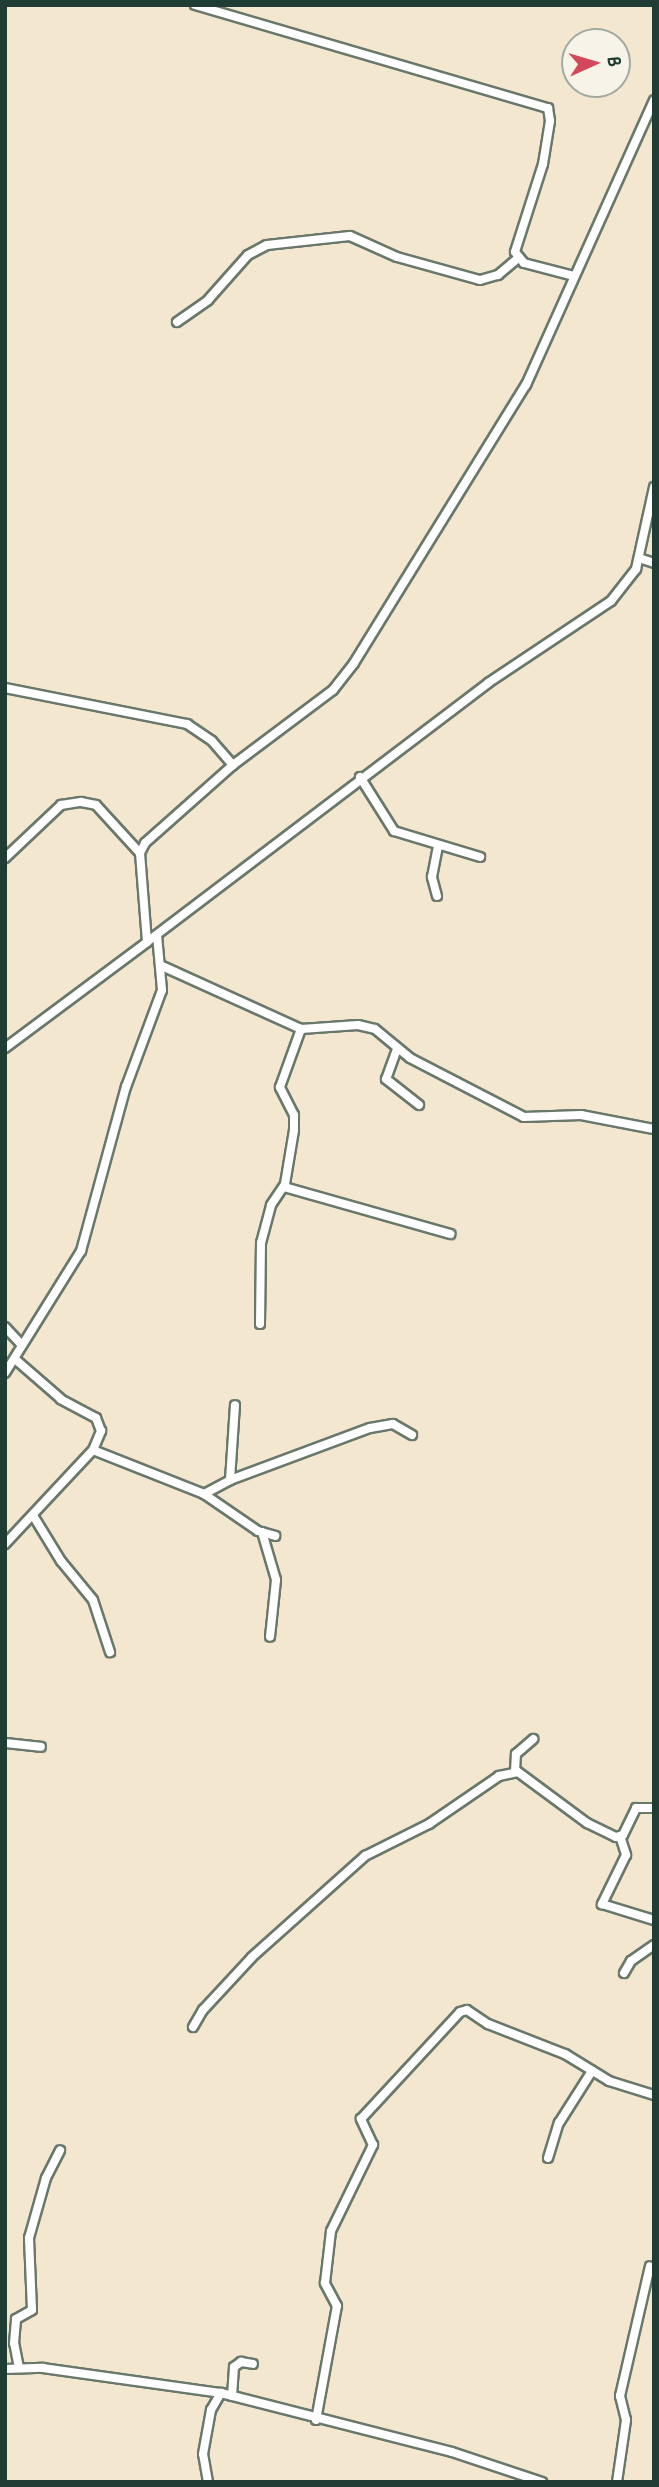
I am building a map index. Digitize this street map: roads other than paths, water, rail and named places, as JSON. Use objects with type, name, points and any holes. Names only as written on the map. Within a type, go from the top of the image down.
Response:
[{"type":"street","points":[[195,5],[548,108],[547,145],[536,192],[516,241],[517,259]]},
{"type":"street","points":[[140,853],[154,834],[233,765],[332,690],[354,663],[498,433],[574,276],[654,100]]},
{"type":"street","points":[[177,322],[208,300],[248,255],[267,245],[350,236],[397,257],[480,280],[498,275],[517,259]]},
{"type":"street","points":[[517,259],[574,276]]},
{"type":"street","points":[[5,1048],[157,935],[360,777],[488,683],[600,609],[630,581],[639,558],[654,487]]},
{"type":"street","points":[[639,558],[654,563]]},
{"type":"street","points":[[5,688],[187,724],[212,741],[233,765]]},
{"type":"street","points":[[360,777],[376,799],[387,825],[438,846],[480,857]]},
{"type":"street","points":[[5,858],[61,805],[81,802],[96,805],[140,853],[147,942]]},
{"type":"street","points":[[437,896],[432,877],[438,846]]},
{"type":"street","points":[[5,1373],[81,1251],[126,1087],[158,1005],[162,966],[157,935]]},
{"type":"street","points":[[162,966],[301,1029],[366,1026],[385,1035],[397,1049],[524,1117],[581,1115],[654,1129]]},
{"type":"street","points":[[260,1324],[261,1243],[271,1205],[284,1187],[294,1117],[280,1087],[301,1029]]},
{"type":"street","points":[[397,1049],[386,1079],[419,1105]]},
{"type":"street","points":[[284,1187],[450,1234]]},
{"type":"street","points":[[5,1327],[21,1345]]},
{"type":"street","points":[[5,1544],[34,1517],[93,1450],[101,1434],[98,1420],[61,1399],[15,1359]]},
{"type":"street","points":[[230,1480],[235,1405]]},
{"type":"street","points":[[204,1494],[230,1480],[378,1426],[393,1424],[412,1435]]},
{"type":"street","points":[[93,1450],[204,1494],[262,1532],[275,1536]]},
{"type":"street","points":[[34,1517],[61,1561],[93,1600],[110,1652]]},
{"type":"street","points":[[262,1532],[276,1580],[270,1637]]},
{"type":"street","points":[[515,1772],[516,1754],[533,1739]]},
{"type":"street","points":[[5,1743],[41,1747]]},
{"type":"street","points":[[193,2027],[203,2010],[252,1957],[365,1856],[404,1832],[429,1824],[499,1776],[515,1772],[587,1823],[620,1836]]},
{"type":"street","points":[[654,1808],[636,1808],[620,1836],[626,1855],[602,1904],[654,1920]]},
{"type":"street","points":[[624,1972],[631,1961],[654,1945]]},
{"type":"street","points":[[316,2420],[337,2306],[325,2283],[331,2231],[373,2145],[361,2124],[362,2117],[465,2009],[592,2071],[654,2095]]},
{"type":"street","points":[[548,2158],[562,2117],[592,2071]]},
{"type":"street","points":[[19,2368],[14,2343],[16,2319],[32,2311],[29,2238],[46,2178],[60,2150]]},
{"type":"street","points":[[617,2482],[626,2420],[620,2396],[650,2266]]},
{"type":"street","points":[[232,2396],[234,2367],[241,2362],[253,2364]]},
{"type":"street","points":[[5,2369],[19,2368],[221,2393],[316,2420],[452,2452],[542,2482]]},
{"type":"street","points":[[208,2482],[203,2454],[211,2410],[221,2393]]}]
